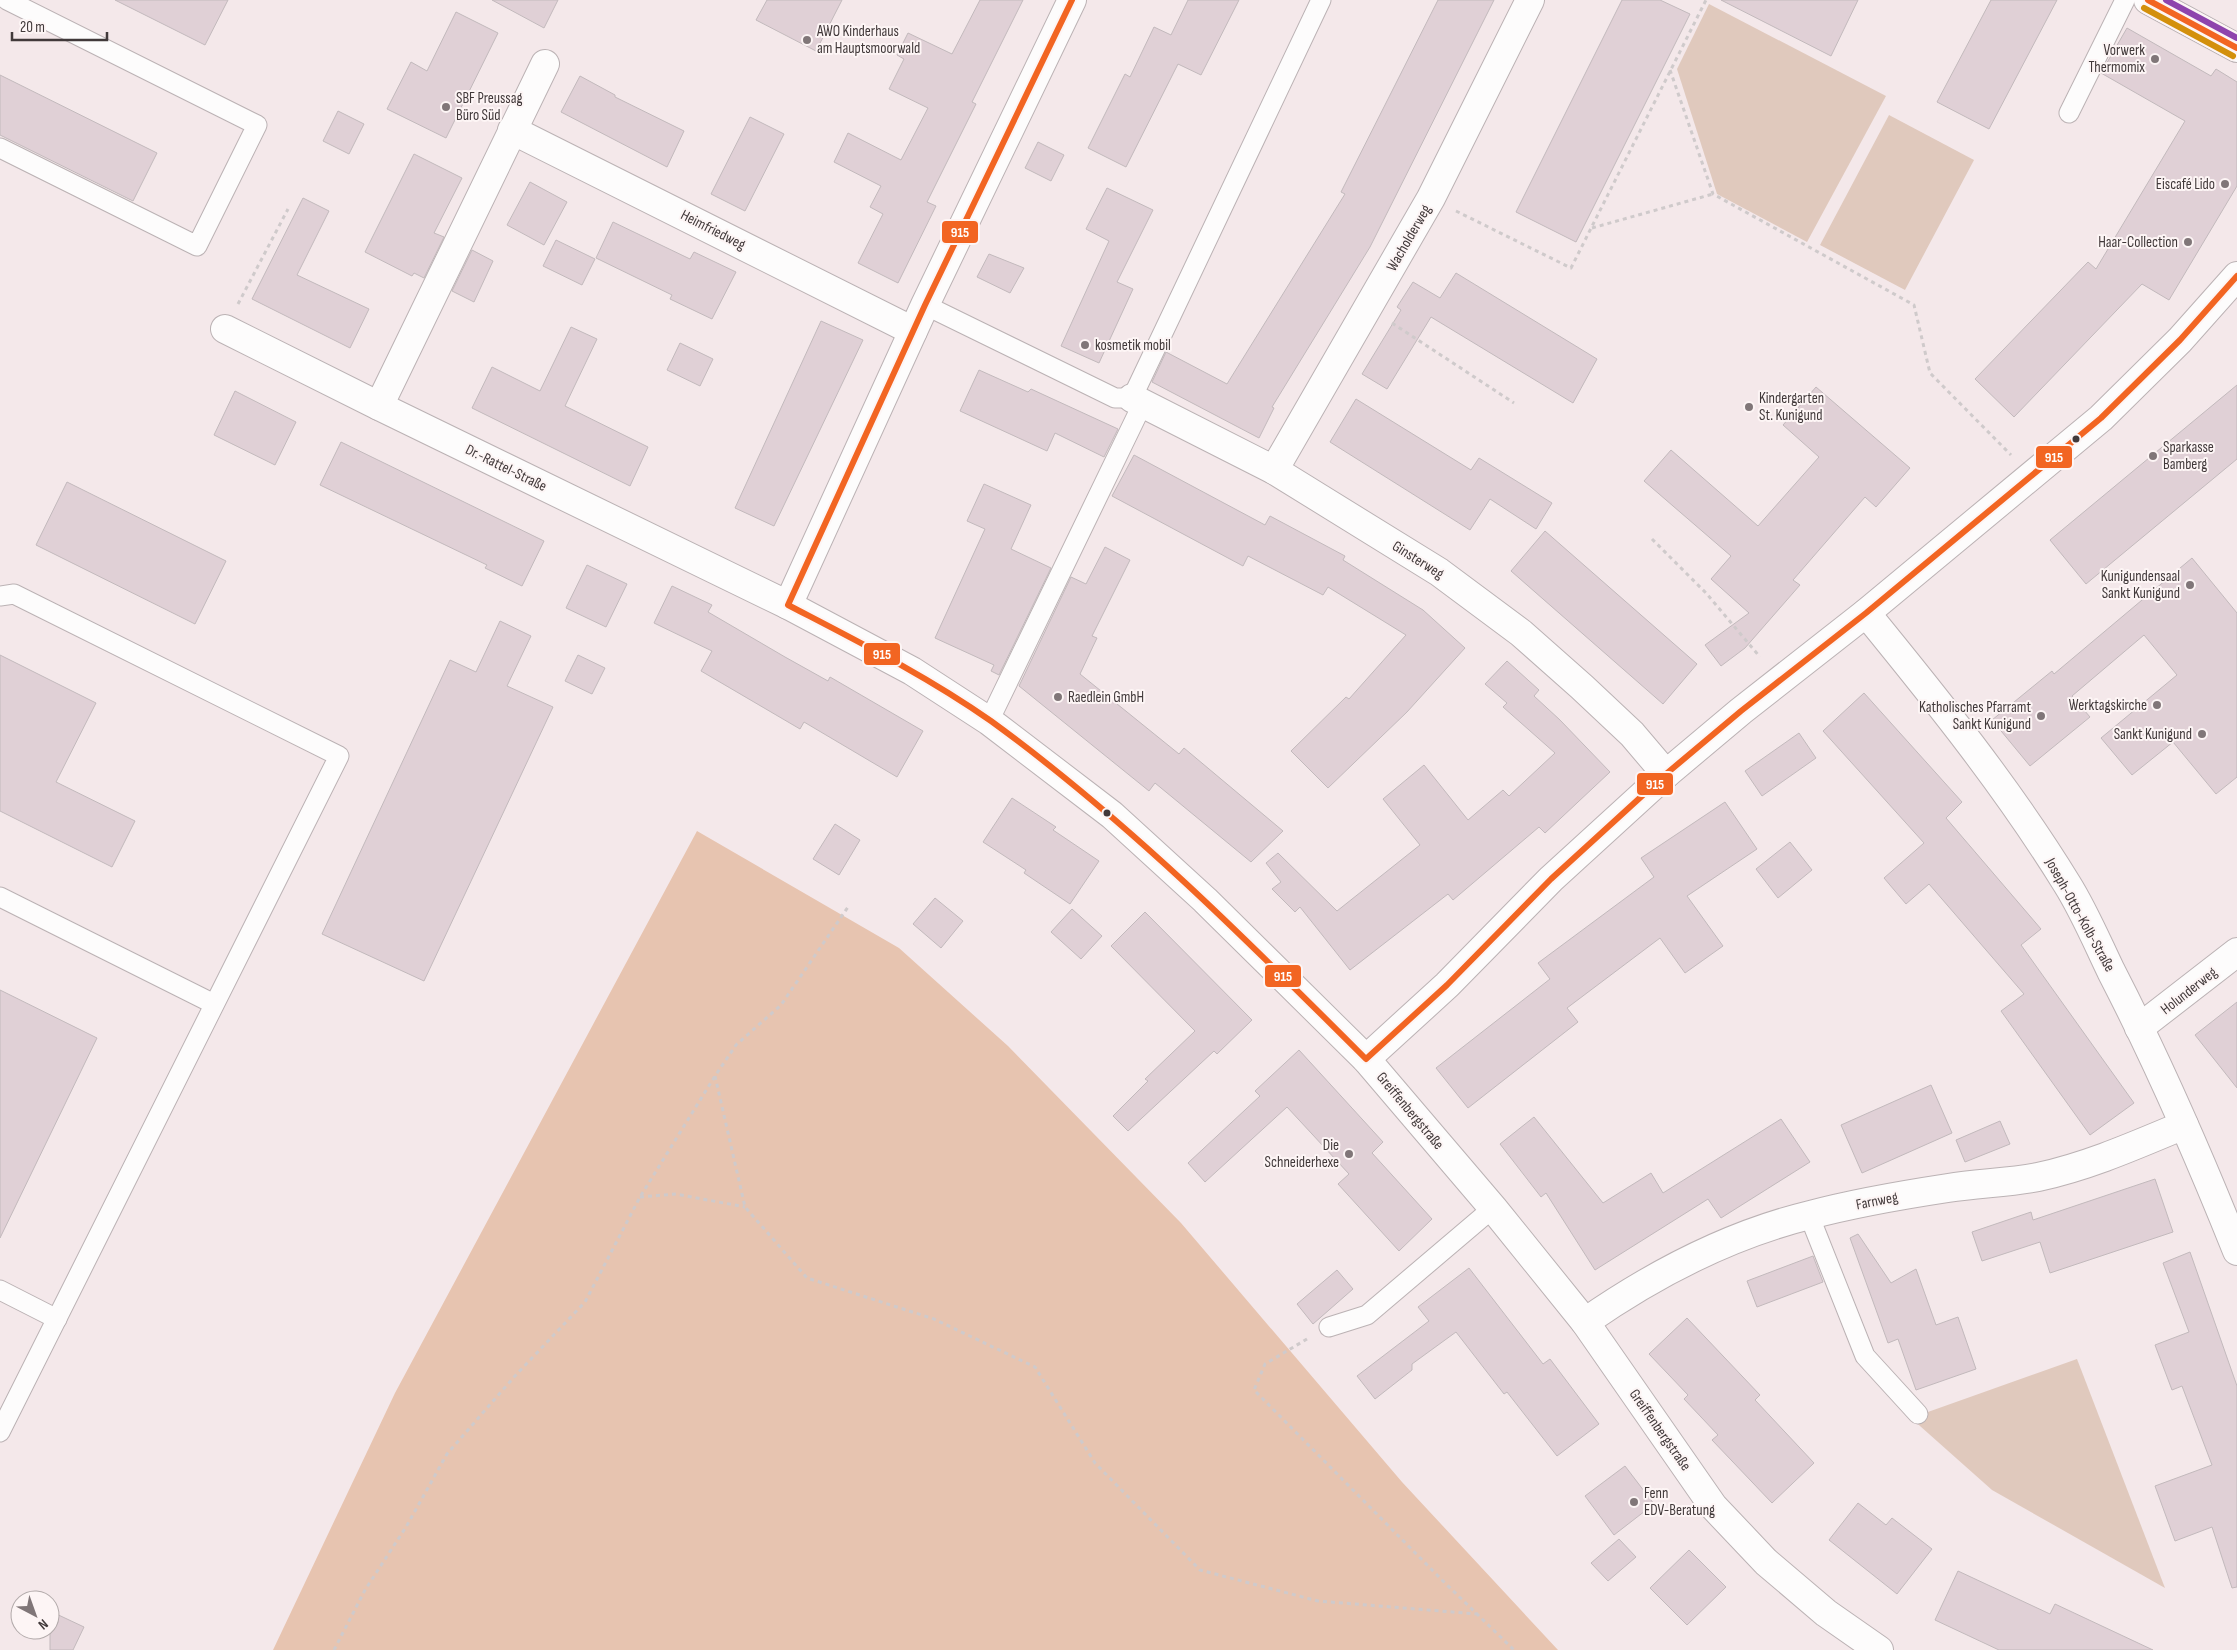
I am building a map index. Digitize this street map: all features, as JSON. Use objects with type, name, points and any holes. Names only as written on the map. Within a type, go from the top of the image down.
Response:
[{"type":"street","points":[[788,605],[925,305],[1072,0]]},
{"type":"street","name":"Wacholderweg","points":[[1274,470],[1431,198],[1530,0]]},
{"type":"street","points":[[2148,0],[2237,48]]},
{"type":"street","points":[[379,406],[512,130],[546,64]]},
{"type":"street","name":"Heimfriedweg","points":[[512,130],[913,331]]},
{"type":"street","points":[[1366,1059],[1447,985],[1551,879],[1666,774],[1866,613],[2101,418],[2180,340],[2237,276]]},
{"type":"street","name":"Dr.-Rattel-Straße","points":[[225,329],[788,605]]},
{"type":"street","name":"Ginsterweg","points":[[1138,401],[1274,470],[1439,572],[1507,622],[1582,687],[1632,734],[1666,774]]},
{"type":"street","name":"Greiffenbergstraße","points":[[788,605],[912,671],[989,721],[1112,815],[1205,900],[1366,1059],[1493,1208],[1585,1322],[1714,1506],[1766,1562],[1826,1613],[1880,1650]]},
{"type":"street","name":"Joseph-Otto-Kolb-Straße","points":[[1866,613],[1908,664],[2016,806],[2068,885],[2139,1028],[2184,1125],[2237,1251]]},
{"type":"street","name":"Holunderweg","points":[[2139,1028],[2237,952]]},
{"type":"street","name":"Farnweg","points":[[1585,1322],[1623,1296],[1671,1268],[1744,1235],[1809,1215],[1947,1188],[2037,1177],[2092,1163],[2184,1125]]},
{"type":"lane","points":[[0,148],[197,246],[257,125],[7,0]]},
{"type":"lane","points":[[989,721],[1138,401],[1320,0]]},
{"type":"lane","points":[[2069,113],[2125,0]]},
{"type":"lane","points":[[925,305],[1115,398],[1138,401]]},
{"type":"lane","points":[[0,596],[14,594],[338,756],[0,1432]]},
{"type":"lane","points":[[0,898],[214,1004]]},
{"type":"lane","points":[[1329,1326],[1367,1315],[1493,1208]]},
{"type":"lane","points":[[1809,1215],[1865,1356],[1918,1414]]},
{"type":"lane","points":[[0,1290],[57,1319]]},
{"type":"path","points":[[1431,198],[1571,268],[1706,0]]},
{"type":"path","points":[[1670,70],[1713,194],[1914,304],[1930,373],[2031,475]]},
{"type":"path","points":[[1592,228],[1713,194]]},
{"type":"path","points":[[225,329],[288,209]]},
{"type":"path","points":[[1369,308],[1514,403]]},
{"type":"path","points":[[1652,539],[1706,593],[1780,681]]},
{"type":"path","points":[[334,1650],[365,1590],[406,1527],[448,1454],[514,1377],[585,1302],[640,1197],[715,1076],[736,1045],[780,1005],[848,907]]},
{"type":"path","points":[[715,1076],[745,1207],[808,1278],[934,1319],[1035,1367],[1095,1463],[1200,1570],[1318,1601],[1477,1614]]},
{"type":"path","points":[[640,1197],[676,1194],[745,1207]]},
{"type":"path","points":[[1329,1326],[1265,1364],[1254,1390],[1514,1650]]},
{"type":"shaded area","points":[[1709,4],[1886,96],[1807,242],[1717,194],[1677,69]]},
{"type":"shaded area","points":[[1889,115],[1974,160],[1905,290],[1820,245]]},
{"type":"shaded area","points":[[697,831],[899,948],[1008,1046],[1181,1223],[1402,1482],[1558,1650],[273,1650],[395,1393]]},
{"type":"shaded area","points":[[2077,1359],[2165,1588],[1992,1490],[1911,1418]]},
{"type":"building","points":[[115,0],[228,0],[205,45]]},
{"type":"building","points":[[492,0],[558,0],[544,28]]},
{"type":"building","points":[[767,0],[842,0],[816,51],[756,20]]},
{"type":"building","points":[[980,0],[1023,0],[972,102],[976,104],[927,202],[936,206],[898,283],[858,263],[883,214],[870,207],[881,186],[834,162],[848,133],[901,160],[928,108],[889,89],[904,59],[897,55],[908,33],[952,54]]},
{"type":"building","points":[[1188,0],[1239,0],[1201,75],[1178,64],[1126,167],[1088,148],[1125,74],[1130,77],[1154,27],[1171,35]]},
{"type":"building","points":[[1438,0],[1494,0],[1370,247],[1272,407],[1274,408],[1259,438],[1152,382],[1166,352],[1227,384],[1345,194],[1341,192]]},
{"type":"building","points":[[1622,0],[1660,0],[1690,14],[1576,242],[1516,212]]},
{"type":"building","points":[[1721,0],[1858,0],[1831,56]]},
{"type":"building","points":[[1991,0],[2057,0],[1989,129],[1937,102]]},
{"type":"building","points":[[456,12],[498,33],[446,138],[387,109],[411,62],[427,71]]},
{"type":"building","points":[[2127,28],[2211,76],[2216,69],[2237,82],[2237,186],[2169,300],[2142,284],[2014,417],[1975,379],[2088,262],[2096,269],[2185,121],[2101,73]]},
{"type":"building","points":[[0,75],[157,153],[133,201],[0,135]]},
{"type":"building","points":[[580,76],[615,95],[615,97],[684,131],[667,167],[561,112]]},
{"type":"building","points":[[338,111],[364,124],[349,154],[323,141]]},
{"type":"building","points":[[750,117],[784,134],[745,211],[711,194]]},
{"type":"building","points":[[1038,142],[1064,155],[1051,181],[1025,168]]},
{"type":"building","points":[[414,154],[462,178],[434,233],[444,237],[424,278],[414,273],[412,276],[365,252]]},
{"type":"building","points":[[530,182],[567,202],[544,245],[507,225]]},
{"type":"building","points":[[1107,188],[1153,210],[1117,282],[1133,289],[1099,363],[1061,346],[1109,241],[1086,229]]},
{"type":"building","points":[[303,198],[329,211],[297,275],[369,309],[350,348],[252,299]]},
{"type":"building","points":[[613,222],[690,259],[694,252],[736,272],[712,319],[670,299],[672,295],[596,258]]},
{"type":"building","points":[[556,240],[595,259],[582,285],[543,266]]},
{"type":"building","points":[[472,250],[493,261],[474,302],[452,291]]},
{"type":"building","points":[[989,254],[1024,268],[1010,293],[977,277]]},
{"type":"building","points":[[1456,273],[1597,359],[1573,403],[1431,317],[1387,389],[1362,374],[1401,310],[1397,307],[1413,282],[1440,298]]},
{"type":"building","points":[[821,321],[863,340],[774,526],[735,508]]},
{"type":"building","points":[[571,327],[597,339],[565,406],[648,447],[630,486],[472,408],[492,367],[540,391]]},
{"type":"building","points":[[680,343],[713,359],[700,386],[667,370]]},
{"type":"building","points":[[979,370],[1028,392],[1031,389],[1118,429],[1104,457],[1055,433],[1047,451],[960,411]]},
{"type":"building","points":[[2237,385],[2237,459],[2086,584],[2050,540]]},
{"type":"building","points":[[1816,387],[1910,468],[1876,507],[1865,497],[1793,580],[1800,585],[1745,648],[1721,666],[1705,645],[1749,613],[1711,579],[1731,556],[1644,481],[1671,450],[1758,526],[1819,457],[1783,425]]},
{"type":"building","points":[[235,391],[296,422],[275,465],[214,435]]},
{"type":"building","points":[[1356,399],[1471,470],[1479,458],[1552,503],[1536,529],[1490,499],[1470,530],[1330,442]]},
{"type":"building","points":[[341,442],[544,541],[522,586],[485,568],[487,565],[320,485]]},
{"type":"building","points":[[1134,455],[1265,525],[1270,516],[1345,556],[1343,560],[1423,610],[1465,648],[1407,712],[1328,788],[1291,751],[1346,697],[1349,699],[1406,635],[1328,587],[1323,595],[1248,556],[1243,566],[1112,496]]},
{"type":"building","points":[[67,482],[226,561],[195,624],[36,545]]},
{"type":"building","points":[[984,484],[1031,505],[1011,549],[1051,568],[999,675],[991,671],[994,665],[935,638],[985,529],[967,521]]},
{"type":"building","points":[[1545,531],[1697,664],[1663,704],[1511,571]]},
{"type":"building","points":[[1105,547],[1130,560],[1092,636],[1097,638],[1080,674],[1179,754],[1184,748],[1283,831],[1251,862],[1155,783],[1149,791],[1019,686],[1071,577],[1086,584]]},
{"type":"building","points":[[2192,558],[2237,613],[2237,777],[2216,794],[2173,742],[2132,775],[2101,738],[2177,675],[2144,635],[2072,696],[2090,717],[2030,766],[1992,720],[2052,671],[2054,674]]},
{"type":"building","points":[[587,565],[627,584],[606,627],[566,608]]},
{"type":"building","points":[[672,586],[712,605],[708,612],[785,657],[828,681],[830,677],[923,731],[897,777],[804,722],[800,729],[701,671],[712,651],[654,623]]},
{"type":"building","points":[[500,621],[531,636],[507,686],[553,707],[424,981],[322,934],[450,660],[476,672]]},
{"type":"building","points":[[0,655],[96,703],[56,782],[135,821],[112,867],[0,811]]},
{"type":"building","points":[[578,655],[605,668],[592,694],[565,681]]},
{"type":"building","points":[[1507,661],[1539,690],[1534,696],[1610,772],[1545,833],[1539,827],[1453,900],[1448,894],[1350,970],[1300,907],[1295,912],[1272,889],[1281,882],[1266,863],[1278,853],[1337,911],[1420,845],[1383,799],[1424,765],[1468,820],[1503,790],[1509,796],[1555,753],[1503,707],[1507,703],[1485,684]]},
{"type":"building","points":[[1864,693],[1962,802],[1946,818],[2041,929],[2021,945],[2134,1103],[2090,1135],[2001,1011],[2024,994],[1929,884],[1906,904],[1884,878],[1924,843],[1823,731]]},
{"type":"building","points":[[1799,733],[1816,758],[1762,796],[1745,771]]},
{"type":"building","points":[[1012,798],[1056,827],[1053,830],[1099,861],[1070,904],[1024,873],[1026,870],[983,842]]},
{"type":"building","points":[[1725,802],[1757,849],[1687,896],[1723,946],[1685,973],[1660,938],[1567,1008],[1578,1022],[1468,1108],[1436,1068],[1550,979],[1538,963],[1654,877],[1641,858]]},
{"type":"building","points":[[835,824],[860,840],[839,875],[813,859]]},
{"type":"building","points":[[1790,842],[1812,870],[1778,898],[1756,869]]},
{"type":"building","points":[[935,898],[963,921],[941,948],[913,924]]},
{"type":"building","points":[[1072,909],[1102,936],[1081,959],[1051,932]]},
{"type":"building","points":[[1145,912],[1252,1020],[1217,1054],[1214,1051],[1128,1131],[1113,1116],[1148,1081],[1145,1079],[1195,1031],[1111,946]]},
{"type":"building","points":[[0,990],[97,1038],[0,1238]]},
{"type":"building","points":[[2237,1002],[2237,1088],[2195,1035]]},
{"type":"building","points":[[1299,1050],[1383,1142],[1372,1153],[1432,1219],[1399,1251],[1338,1184],[1349,1174],[1287,1107],[1205,1182],[1188,1163],[1260,1096],[1255,1091]]},
{"type":"building","points":[[1931,1085],[1952,1133],[1862,1173],[1841,1125]]},
{"type":"building","points":[[1534,1117],[1603,1203],[1651,1173],[1663,1193],[1781,1119],[1810,1162],[1721,1218],[1708,1199],[1595,1270],[1546,1193],[1541,1197],[1500,1144]]},
{"type":"building","points":[[2000,1121],[2010,1144],[1965,1162],[1956,1140]]},
{"type":"building","points":[[2155,1179],[2173,1232],[2050,1273],[2040,1242],[1982,1261],[1972,1232],[2031,1212],[2033,1220]]},
{"type":"building","points":[[1858,1234],[1891,1283],[1916,1269],[1936,1325],[1958,1317],[1976,1369],[1916,1390],[1898,1339],[1888,1343],[1850,1238]]},
{"type":"building","points":[[2190,1252],[2237,1386],[2237,1587],[2232,1588],[2212,1527],[2175,1541],[2155,1486],[2212,1465],[2182,1386],[2172,1390],[2155,1345],[2189,1332],[2163,1263]]},
{"type":"building","points":[[1813,1256],[1823,1282],[1757,1307],[1747,1281]]},
{"type":"building","points":[[1469,1268],[1543,1364],[1550,1359],[1599,1424],[1557,1456],[1507,1392],[1504,1394],[1456,1332],[1412,1364],[1412,1370],[1375,1399],[1357,1376],[1429,1321],[1418,1307]]},
{"type":"building","points":[[1337,1270],[1353,1289],[1313,1324],[1297,1304]]},
{"type":"building","points":[[1687,1318],[1760,1395],[1755,1400],[1814,1463],[1772,1503],[1712,1440],[1718,1435],[1684,1399],[1688,1395],[1649,1354]]},
{"type":"building","points":[[1625,1466],[1654,1504],[1614,1535],[1585,1496]]},
{"type":"building","points":[[1858,1503],[1886,1525],[1892,1518],[1932,1549],[1897,1594],[1829,1540]]},
{"type":"building","points":[[1619,1539],[1636,1557],[1608,1581],[1591,1563]]},
{"type":"building","points":[[1689,1550],[1726,1587],[1687,1625],[1650,1588]]},
{"type":"building","points":[[1958,1571],[2050,1614],[2055,1604],[2153,1650],[1999,1650],[1935,1620]]},
{"type":"building","points":[[60,1616],[84,1627],[73,1650],[50,1650],[50,1640],[60,1640]]},
{"type":"transit line","name":"915","points":[[1072,0],[925,305],[788,605],[942,689],[991,721],[1041,759],[1185,882],[1366,1059],[1447,985],[1551,879],[1666,774],[1741,711],[1866,613],[2101,418],[2180,340],[2237,276]]},
{"type":"transit line","name":"915","points":[[2148,0],[2237,48]]},
{"type":"transit line","points":[[2166,0],[2237,38]]},
{"type":"transit line","points":[[2144,8],[2233,56]]},
{"type":"place","name":"AWO Kinderhaus am Hauptsmoorwald","points":[[807,40]]},
{"type":"place","name":"Vorwerk Thermomix","points":[[2155,59]]},
{"type":"place","name":"SBF Preussag Büro Süd","points":[[446,107]]},
{"type":"place","name":"Eiscafé Lido","points":[[2225,184]]},
{"type":"place","name":"Haar-Collection","points":[[2188,242]]},
{"type":"place","name":"kosmetik mobil","points":[[1085,345]]},
{"type":"place","name":"Kindergarten St. Kunigund","points":[[1749,407]]},
{"type":"place","name":"Sparkasse Bamberg","points":[[2153,456]]},
{"type":"place","name":"Kunigundensaal Sankt Kunigund","points":[[2190,585]]},
{"type":"place","name":"Raedlein GmbH","points":[[1058,697]]},
{"type":"place","name":"Werktagskirche","points":[[2157,705]]},
{"type":"place","name":"Katholisches Pfarramt Sankt Kunigund","points":[[2041,716]]},
{"type":"place","name":"Sankt Kunigund","points":[[2202,734]]},
{"type":"place","name":"Die Schneiderhexe","points":[[1349,1154]]},
{"type":"place","name":"Fenn EDV-Beratung","points":[[1634,1502]]}]
